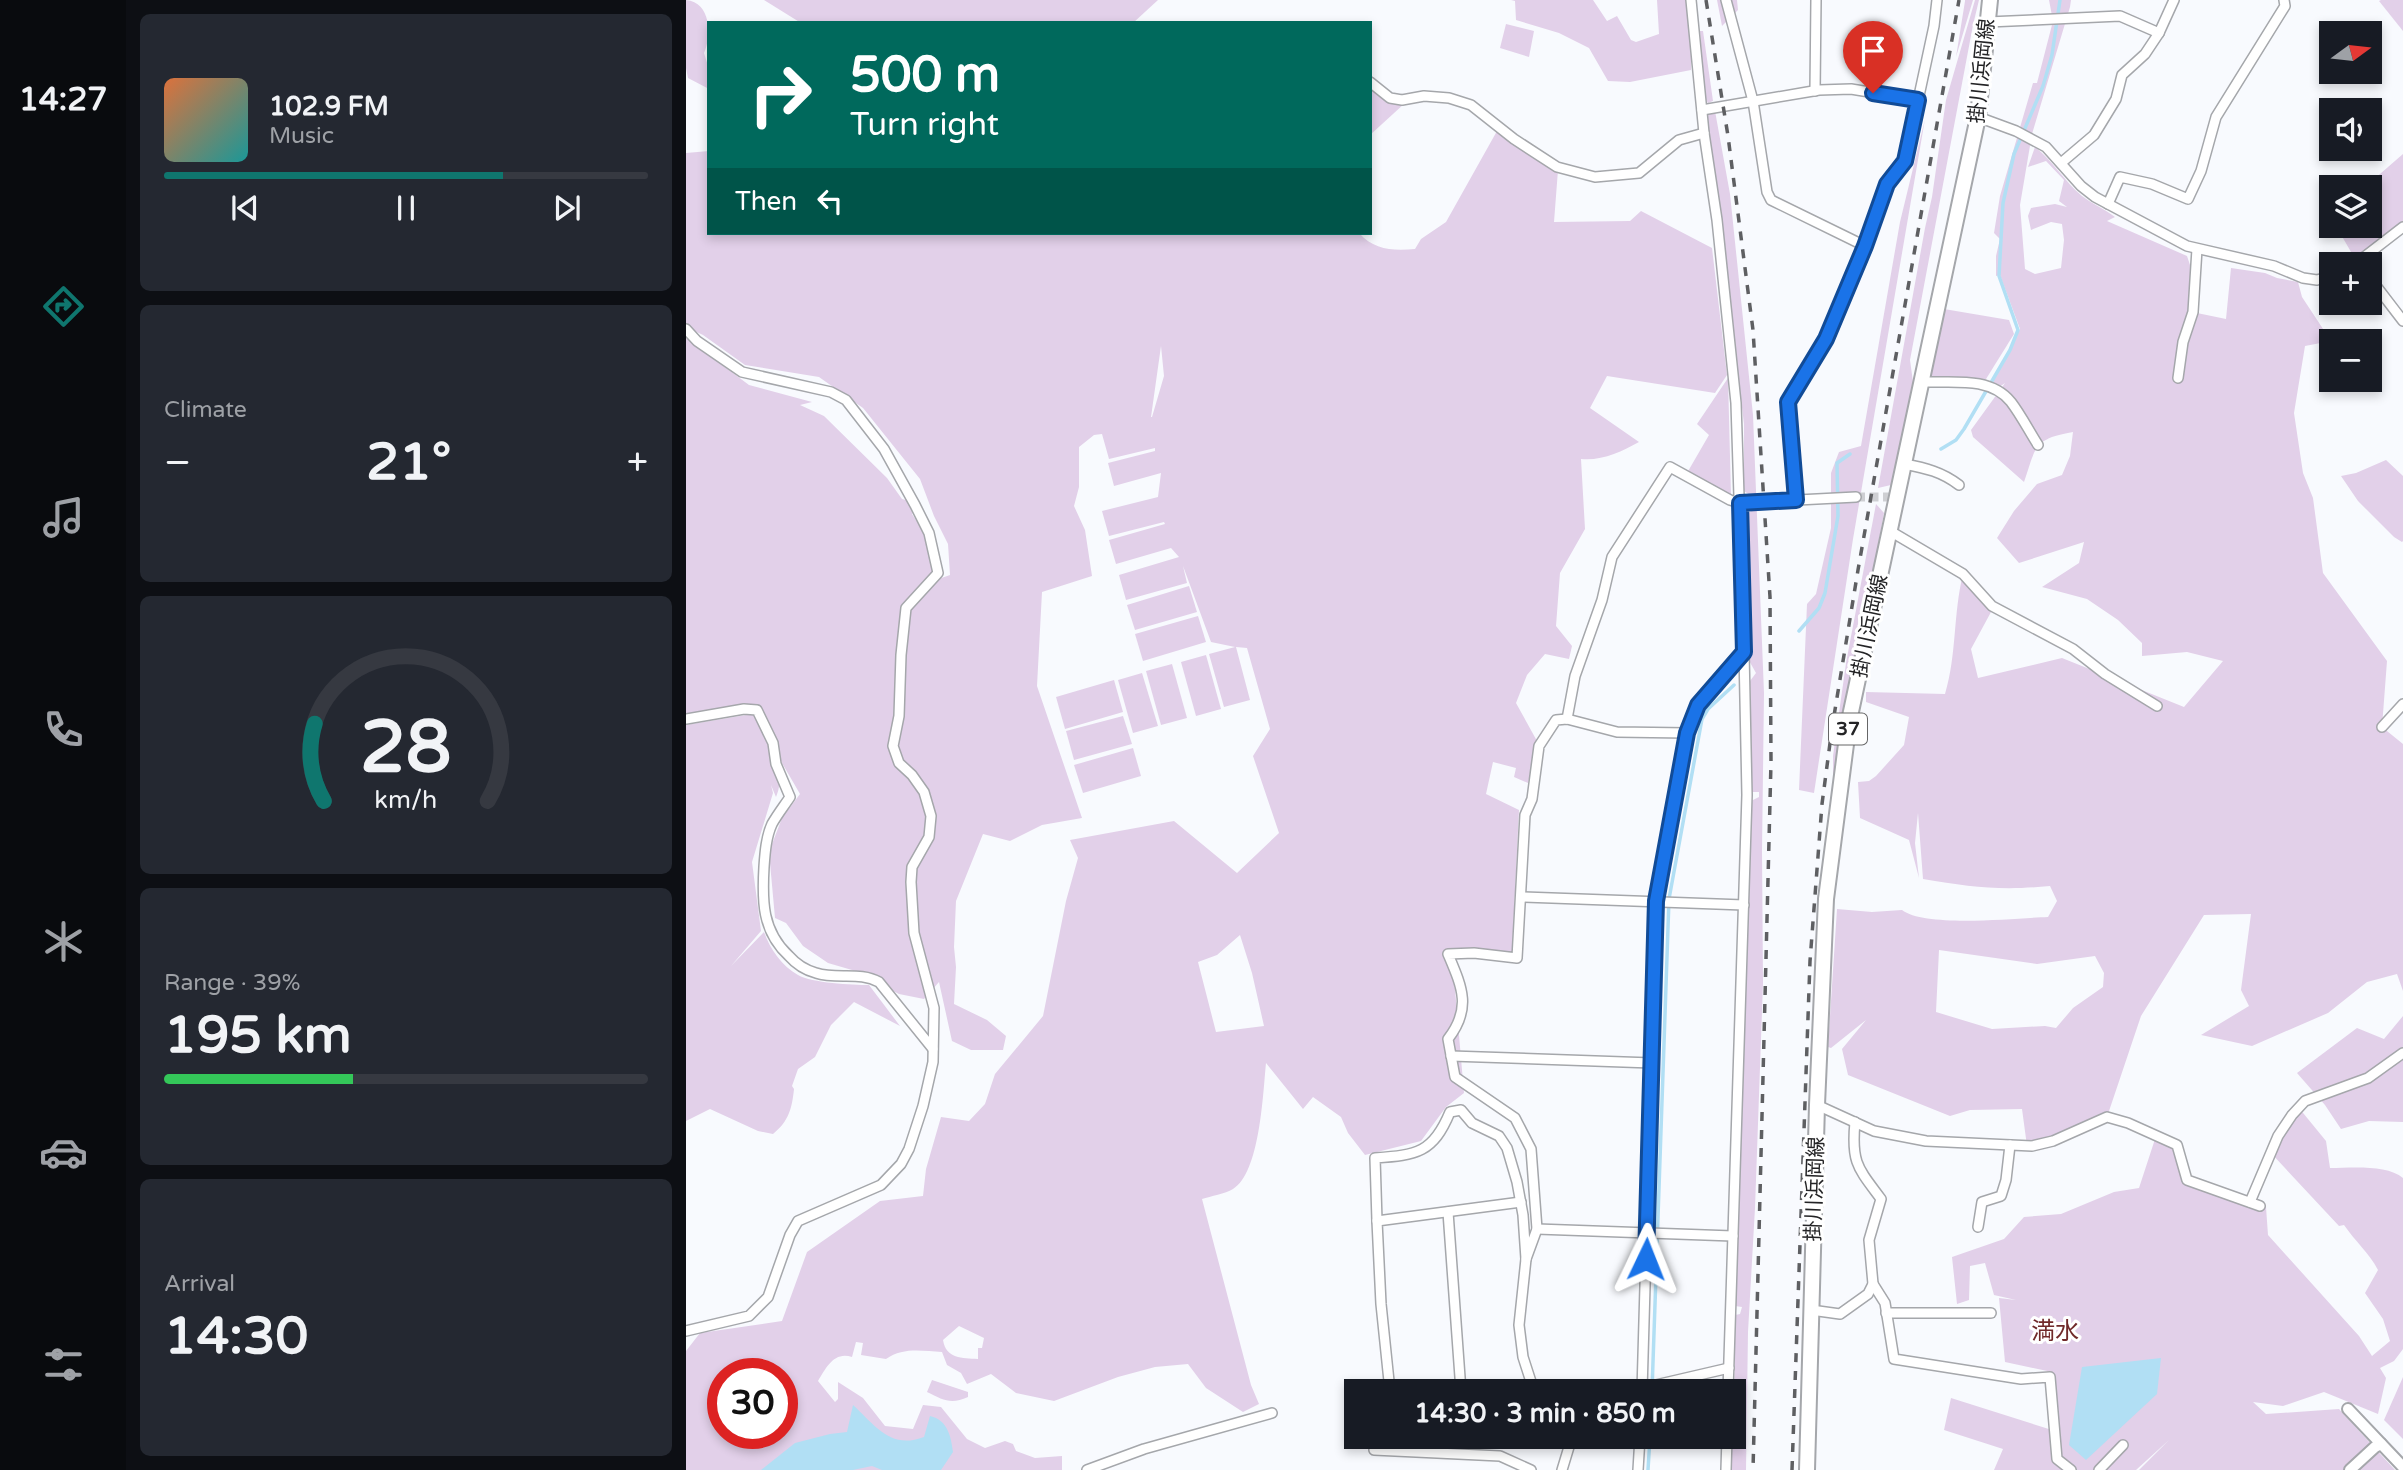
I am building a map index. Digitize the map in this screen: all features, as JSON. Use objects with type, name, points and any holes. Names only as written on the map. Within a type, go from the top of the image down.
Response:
[{"type":"main road","name":"掛川浜岡線","points":[[1807,1470],[1817,1105],[1826,899],[1849,721],[1890,531],[1894,497],[1904,464],[1978,117],[1990,0]]},
{"type":"street","points":[[1690,0],[1736,403],[1746,684],[1747,795],[1729,1379]]},
{"type":"street","points":[[1726,0],[1753,102],[1767,192],[1771,200],[1865,246]]},
{"type":"street","points":[[1815,91],[1816,0]]},
{"type":"street","points":[[1796,500],[1788,402],[1826,339],[1865,246],[1887,184],[1905,161],[1937,0]]},
{"type":"street","points":[[2062,163],[2094,135],[2116,99],[2122,75],[2145,54],[2175,0]]},
{"type":"street","points":[[2108,204],[2120,177],[2152,184],[2188,199],[2201,171],[2216,117],[2286,6],[2284,0]]},
{"type":"street","points":[[1988,22],[2120,16],[2159,33]]},
{"type":"street","points":[[1372,84],[1390,98],[1449,98],[1471,105],[1506,133],[1557,167],[1595,177],[1639,173],[1679,140],[1704,133]]},
{"type":"street","points":[[1702,110],[1815,91],[1851,89],[1918,100]]},
{"type":"street","points":[[1978,117],[2016,131],[2046,147],[2081,186],[2108,204],[2187,246],[2274,266],[2303,278],[2319,279]]},
{"type":"street","points":[[2371,252],[2403,227]]},
{"type":"street","points":[[2178,377],[2183,342],[2193,312],[2197,248]]},
{"type":"street","points":[[2382,294],[2403,321]]},
{"type":"street","points":[[686,329],[697,341],[741,372],[831,391],[846,400],[884,449],[929,533],[938,573],[906,608],[899,716],[893,746],[899,762],[924,792],[930,816],[929,837],[912,867],[911,897],[916,946],[934,1008],[933,1049],[930,1080],[909,1149],[901,1164],[881,1185],[798,1222],[790,1235],[768,1297],[749,1316],[686,1331]]},
{"type":"street","points":[[1922,382],[1989,386],[2001,392],[2012,403],[2038,445]]},
{"type":"street","points":[[1904,464],[1934,470],[1959,485]]},
{"type":"street","points":[[1567,719],[1575,676],[1602,600],[1612,557],[1670,467],[1740,503],[1851,497]]},
{"type":"street","points":[[1890,531],[1963,575],[1992,606],[2073,649],[2105,674],[2157,706]]},
{"type":"street","points":[[1642,1379],[1656,901],[1687,733],[1698,705],[1744,652]]},
{"type":"street","points":[[2382,727],[2403,704]]},
{"type":"street","points":[[686,719],[744,709],[757,710],[773,743],[776,764],[790,797],[771,826],[766,848],[763,888],[768,928],[777,945],[803,968],[834,977],[861,975],[879,982],[933,1049]]},
{"type":"street","points":[[1526,1259],[1537,1229],[1531,1149],[1515,1118],[1498,1109],[1455,1077],[1448,1039],[1459,1025],[1463,1007],[1458,979],[1448,954],[1475,953],[1517,958],[1525,815],[1532,799],[1539,746],[1556,720],[1567,719],[1617,732],[1687,733]]},
{"type":"street","points":[[1521,897],[1744,905]]},
{"type":"street","points":[[1817,1105],[1874,1131],[1926,1142],[2032,1146],[2053,1141],[2107,1117],[2128,1123],[2177,1145],[2187,1180],[2255,1204],[2270,1152],[2292,1115],[2305,1101],[2368,1078],[2403,1053]]},
{"type":"street","points":[[1451,1056],[1652,1063]]},
{"type":"street","points":[[1389,1379],[1381,1304],[1376,1158],[1410,1155],[1429,1148],[1444,1127],[1450,1112],[1461,1110],[1472,1124],[1499,1136],[1507,1148],[1521,1202],[1526,1259],[1519,1325],[1523,1357],[1530,1379]]},
{"type":"street","points":[[1855,1122],[1853,1147],[1857,1167],[1881,1199],[1868,1240],[1873,1284],[1885,1303],[1894,1359],[2021,1380],[2050,1377],[2057,1459],[2071,1470]]},
{"type":"street","points":[[1978,1227],[1982,1202],[2001,1196],[2006,1180],[2010,1145]]},
{"type":"street","points":[[1377,1221],[1521,1202]]},
{"type":"street","points":[[1448,1212],[1460,1379]]},
{"type":"street","points":[[1537,1229],[1733,1236]]},
{"type":"street","points":[[1811,1310],[1840,1314],[1868,1294],[1873,1284]]},
{"type":"street","points":[[1886,1313],[1991,1312]]},
{"type":"street","points":[[1683,1379],[1729,1368]]},
{"type":"street","points":[[2348,1409],[2403,1467]]},
{"type":"street","points":[[1087,1470],[1144,1449],[1272,1413]]},
{"type":"street","points":[[2350,1470],[2381,1444]]},
{"type":"street","points":[[2099,1470],[2123,1445]]},
{"type":"street","points":[[1562,1470],[1568,1449]]},
{"type":"street","points":[[1638,1470],[1639,1449]]},
{"type":"street","points":[[1726,1470],[1727,1449]]},
{"type":"street","points":[[1374,1450],[1500,1457],[1531,1470]]},
{"type":"shaded area","points":[[686,0],[700,7],[707,21],[707,46],[704,53],[707,63],[707,88],[688,78]]},
{"type":"shaded area","points":[[764,0],[1158,0],[1135,21],[798,21]]},
{"type":"shaded area","points":[[1511,0],[1593,0],[1607,21],[1617,16],[1631,40],[1636,42],[1659,34],[1657,0],[1686,0],[1691,35],[1691,70],[1630,82],[1608,81],[1589,48],[1559,33],[1516,20],[1515,1]]},
{"type":"shaded area","points":[[1717,0],[1737,0],[1738,10],[1722,26]]},
{"type":"shaded area","points":[[1973,0],[1956,57],[1965,1]]},
{"type":"shaded area","points":[[1975,0],[1979,0],[1910,360],[1913,382],[1891,485],[1878,488],[1932,197],[1946,100]]},
{"type":"shaded area","points":[[2049,0],[2071,0],[2032,134],[2020,205],[2025,269],[2035,274],[2061,268],[2064,240],[2062,224],[2051,222],[2031,230],[2028,216],[2031,208],[2055,204],[2067,207],[2059,201],[2064,180],[2046,161],[2028,167],[2035,147],[2082,196],[2115,217],[2107,221],[2187,256],[2199,292],[2197,313],[2226,319],[2231,268],[2298,282],[2302,297],[2323,329],[2319,329],[2319,343],[2305,346],[2294,413],[2303,473],[2313,498],[2323,573],[2387,661],[2382,727],[2403,744],[2403,991],[2397,974],[2367,982],[2328,1013],[2252,1046],[2201,1035],[2249,1006],[2241,990],[2251,914],[2204,915],[2141,1016],[2107,1117],[2027,1146],[2022,1109],[1970,1110],[1950,1116],[1848,1075],[1842,1049],[1866,1020],[1831,1048],[1828,1047],[1837,909],[1872,912],[1902,910],[1930,919],[1994,920],[2048,917],[2057,901],[2050,886],[1986,887],[1923,879],[1918,813],[1915,843],[1919,878],[1909,840],[1860,818],[1858,782],[1869,781],[1876,776],[1904,745],[1909,717],[1866,702],[1866,692],[1945,694],[1963,574],[1991,612],[1971,649],[1978,678],[2062,658],[2184,707],[2223,661],[2187,652],[2142,656],[2142,643],[2118,620],[2087,599],[2042,587],[2079,563],[2084,542],[2019,563],[1997,538],[2014,511],[2037,484],[2062,475],[2070,456],[2073,432],[2050,438],[2038,447],[2024,482],[1973,437],[1971,430],[2005,383],[1998,388],[1991,385],[2020,329],[2000,275],[1996,276],[1996,256],[2000,239],[1994,233],[2000,196],[2033,83],[2037,83],[2053,21]],"holes":[[[1939,950],[2037,964],[2095,956],[2104,973],[2103,987],[2073,1008],[2056,1028],[2045,1026],[1992,1029],[1936,1012]]]},
{"type":"shaded area","points":[[2403,0],[2403,31],[2379,1]]},
{"type":"shaded area","points":[[1506,24],[1534,31],[1529,57],[1500,48]]},
{"type":"shaded area","points":[[1700,31],[1703,31],[1713,101],[1708,103],[1705,98]]},
{"type":"shaded area","points":[[1372,83],[1405,103],[1372,133]]},
{"type":"shaded area","points":[[1715,111],[1730,194],[1753,415],[1764,693],[1763,983],[1748,1332],[1746,1470],[1731,1470],[1732,1449],[1746,1449],[1746,1379],[1734,1379],[1735,1315],[1740,1314],[1742,1307],[1735,1306],[1751,801],[1759,797],[1759,792],[1752,792],[1750,681],[1756,673],[1747,657],[1747,514],[1753,510],[1753,497],[1744,491],[1744,424],[1707,116]]},
{"type":"shaded area","points":[[1925,119],[1853,539],[1814,793],[1799,790],[1807,604],[1816,594],[1831,528],[1831,473],[1839,452],[1861,446],[1900,222]]},
{"type":"shaded area","points":[[1497,131],[1558,170],[1554,222],[1630,221],[1641,211],[1712,248],[1727,375],[1715,393],[1607,376],[1590,408],[1639,442],[1611,455],[1581,459],[1585,529],[1560,573],[1556,626],[1572,646],[1569,659],[1545,654],[1527,675],[1516,703],[1537,741],[1528,783],[1514,777],[1516,768],[1493,762],[1486,794],[1519,810],[1512,952],[1446,951],[1455,989],[1464,1093],[1446,1107],[1421,1141],[1365,1155],[1348,1133],[1341,1117],[1313,1097],[1303,1109],[1266,1063],[1255,1150],[1249,1167],[1233,1189],[1202,1199],[1251,1385],[1259,1404],[1243,1412],[1206,1388],[1188,1364],[1155,1367],[1118,1377],[1054,1401],[1016,1393],[991,1374],[967,1384],[961,1373],[947,1365],[942,1352],[906,1351],[886,1359],[861,1355],[863,1343],[856,1342],[852,1357],[840,1356],[835,1359],[818,1381],[835,1402],[838,1399],[838,1382],[863,1398],[885,1426],[913,1429],[923,1405],[941,1407],[967,1439],[985,1448],[1005,1441],[1013,1444],[1016,1451],[1035,1458],[1062,1456],[1062,1470],[686,1470],[686,1351],[700,1333],[782,1321],[807,1252],[880,1201],[923,1196],[926,1169],[941,1117],[969,1121],[985,1104],[995,1074],[1043,1016],[1066,901],[1078,858],[1070,840],[1174,821],[1237,873],[1279,833],[1253,756],[1270,729],[1247,648],[1236,647],[1250,700],[1224,707],[1209,654],[1235,647],[1211,642],[1183,566],[1187,583],[1126,600],[1119,575],[1179,557],[1171,548],[1116,564],[1109,540],[1165,524],[1164,522],[1109,536],[1102,511],[1158,497],[1161,473],[1114,486],[1108,463],[1155,451],[1155,448],[1109,459],[1102,434],[1094,435],[1079,447],[1079,487],[1074,506],[1085,530],[1092,576],[1042,592],[1037,686],[1082,818],[1042,825],[1010,841],[983,834],[956,901],[954,1004],[987,1020],[1006,1036],[1003,1050],[971,1050],[952,1041],[939,982],[924,999],[899,994],[852,970],[828,963],[803,946],[786,923],[775,918],[769,852],[782,818],[800,794],[782,763],[760,705],[686,719],[686,338],[749,385],[812,402],[800,405],[824,416],[887,478],[902,499],[906,500],[929,546],[933,581],[950,575],[948,544],[920,479],[863,408],[819,377],[745,365],[703,335],[686,327],[686,153],[707,151],[707,235],[1361,235],[1384,248],[1415,249],[1421,239],[1446,222]],"holes":[[[1161,346],[1164,376],[1152,417],[1151,417]],[[1240,935],[1264,1026],[1216,1032],[1198,962],[1217,955]],[[959,1326],[984,1338],[982,1348],[978,1348],[978,1359],[961,1358],[951,1354],[943,1340]]]},
{"type":"shaded area","points":[[2403,154],[2403,225],[2372,252],[2351,252],[2343,238],[2382,238],[2382,175],[2379,175]]},
{"type":"shaded area","points":[[1944,309],[2009,320],[2014,334],[1986,379],[1979,383],[1928,378]]},
{"type":"shaded area","points":[[1728,378],[1731,496],[1687,473],[1709,435],[1697,424]]},
{"type":"shaded area","points":[[2386,460],[2403,476],[2402,542],[2358,501],[2341,476],[2356,473]]},
{"type":"shaded area","points":[[1876,504],[1884,513],[1833,784],[1833,756],[1846,663]]},
{"type":"shaded area","points":[[1189,586],[1197,612],[1135,630],[1127,605]]},
{"type":"shaded area","points":[[1198,616],[1206,642],[1143,661],[1135,634]]},
{"type":"shaded area","points":[[1206,655],[1221,709],[1196,716],[1181,662]]},
{"type":"shaded area","points":[[1172,664],[1187,718],[1161,725],[1146,671]]},
{"type":"shaded area","points":[[1142,673],[1158,726],[1133,733],[1118,680]]},
{"type":"shaded area","points":[[1114,680],[1123,712],[1065,729],[1056,697]]},
{"type":"shaded area","points":[[752,714],[765,735],[779,784],[776,797],[771,785],[773,793],[752,862],[761,931],[731,966],[764,932],[777,956],[792,971],[804,978],[822,982],[869,985],[900,1026],[854,1002],[831,1025],[815,1057],[798,1069],[792,1086],[794,1089],[789,1114],[773,1134],[758,1131],[710,1109],[686,1121],[686,725]]},
{"type":"shaded area","points":[[1123,716],[1132,744],[1074,760],[1066,731]]},
{"type":"shaded area","points":[[1133,748],[1141,776],[1083,793],[1074,765]]},
{"type":"shaded area","points":[[2403,1016],[2403,1122],[2369,1121],[2341,1129],[2325,1105],[2297,1073],[2357,1028],[2384,1039]]},
{"type":"shaded area","points":[[2299,1108],[2326,1141],[2330,1168],[2378,1169],[2403,1178],[2403,1349],[2394,1361],[2380,1368],[2386,1378],[2378,1414],[2324,1392],[2283,1406],[2253,1402],[2266,1414],[2339,1409],[2395,1470],[2139,1470],[2169,1440],[2136,1470],[1994,1470],[2003,1449],[1944,1430],[1951,1398],[2052,1430],[2056,1464],[2059,1443],[2052,1372],[2005,1362],[1999,1298],[2016,1300],[1994,1295],[1985,1263],[1970,1266],[1969,1300],[1957,1304],[1952,1257],[2004,1239],[2024,1217],[2061,1214],[2114,1192],[2139,1188],[2156,1136],[2177,1145],[2187,1180],[2266,1207],[2268,1235],[2359,1336],[2372,1356],[2390,1341],[2383,1319],[2365,1293],[2378,1270],[2344,1225],[2339,1226],[2270,1152]]},
{"type":"shaded area","points":[[2403,1377],[2403,1439],[2384,1420]]},
{"type":"shaded area","points":[[932,1380],[968,1392],[968,1397],[952,1401],[927,1392]]},
{"type":"water","points":[[2161,1358],[2157,1394],[2086,1460],[2069,1445],[2082,1367]]},
{"type":"water","points":[[853,1405],[884,1433],[902,1440],[924,1437],[930,1416],[945,1425],[953,1452],[941,1470],[882,1470],[872,1466],[853,1470],[761,1470],[787,1449],[798,1449],[798,1442],[847,1432]]},
{"type":"waterway","points":[[1941,449],[1956,440],[1964,429],[2010,350],[2018,330],[1999,276],[2003,203],[2014,154],[2043,86],[2052,55],[2060,0]]},
{"type":"waterway","points":[[1799,631],[1819,608],[1825,593],[1838,516],[1837,463],[1850,454]]},
{"type":"waterway","points":[[1652,1379],[1669,899],[1702,719],[1708,709],[1734,685]]},
{"type":"waterway","points":[[1648,1470],[1649,1449]]},
{"type":"tunnel","points":[[1856,497],[1890,497]]},
{"type":"railway","points":[[1706,0],[1728,136],[1753,330],[1770,597],[1771,762],[1753,1470]]},
{"type":"railway","points":[[1792,1470],[1810,961],[1822,804],[1858,570],[1959,0]]},
{"type":"district","name":"満水","points":[[2055,1331]]},
{"type":"route","points":[[1646,1259],[1656,901],[1687,733],[1698,705],[1744,652],[1740,503],[1796,500],[1788,402],[1826,339],[1865,246],[1887,184],[1905,161],[1918,100],[1873,93]]}]
